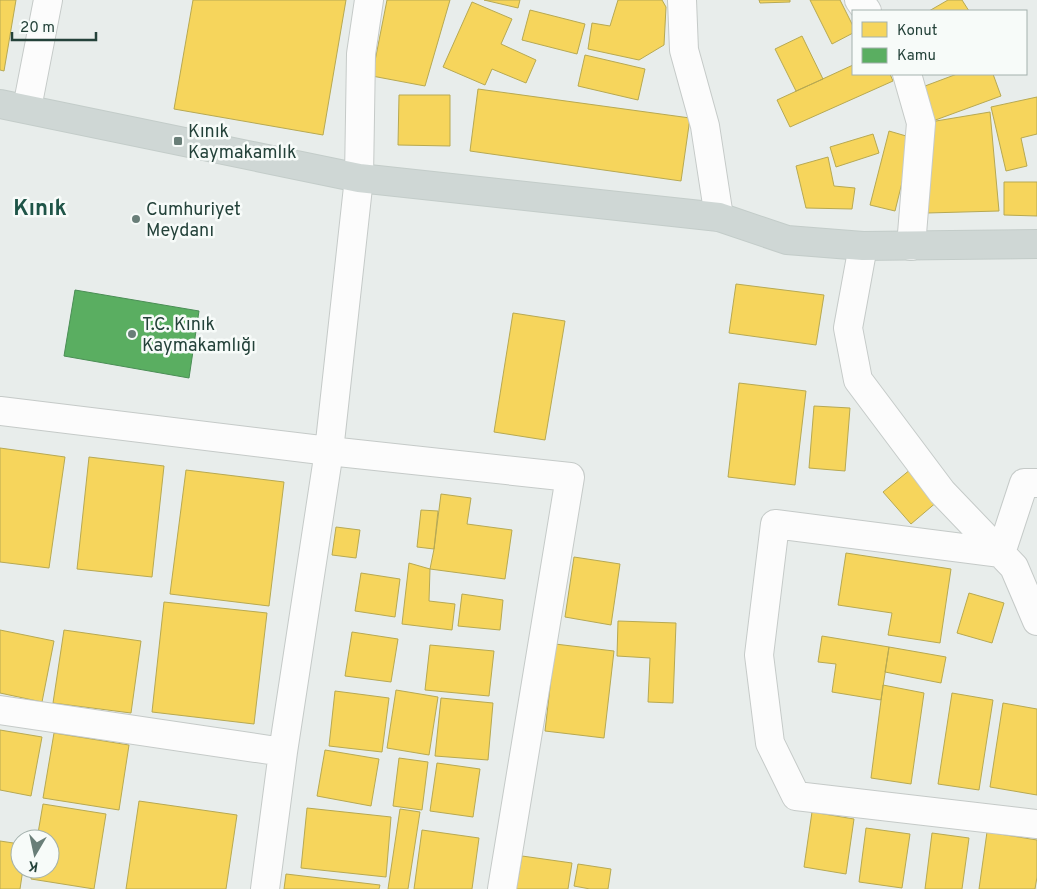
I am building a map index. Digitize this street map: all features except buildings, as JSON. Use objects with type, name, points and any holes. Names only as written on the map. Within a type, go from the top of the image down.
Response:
[{"type":"main road","points":[[0,104],[27,108],[359,178],[719,218],[787,240],[863,246],[1037,244]]},
{"type":"street","points":[[27,108],[48,0]]},
{"type":"street","points":[[265,889],[283,752],[329,451],[359,178],[361,54],[369,0]]},
{"type":"street","points":[[682,0],[684,50],[705,126],[719,218]]},
{"type":"street","points":[[907,75],[922,122],[911,246]]},
{"type":"street","points":[[863,246],[848,328],[858,380],[942,492],[1014,567],[1037,621]]},
{"type":"street","points":[[0,411],[570,478],[502,889]]},
{"type":"street","points":[[1001,553],[1024,483],[1037,483]]},
{"type":"street","points":[[1001,553],[775,524],[759,654],[770,742],[796,796],[1037,824]]},
{"type":"street","points":[[0,710],[283,752]]},
{"type":"place","name":"Kınık Kaymakamlık","points":[[178,141]]},
{"type":"place","name":"Cumhuriyet Meydanı","points":[[136,219]]},
{"type":"place","name":"T.C. Kınık Kaymakamlığı","points":[[132,334]]},
{"type":"district","name":"Kınık","points":[[40,207]]}]
